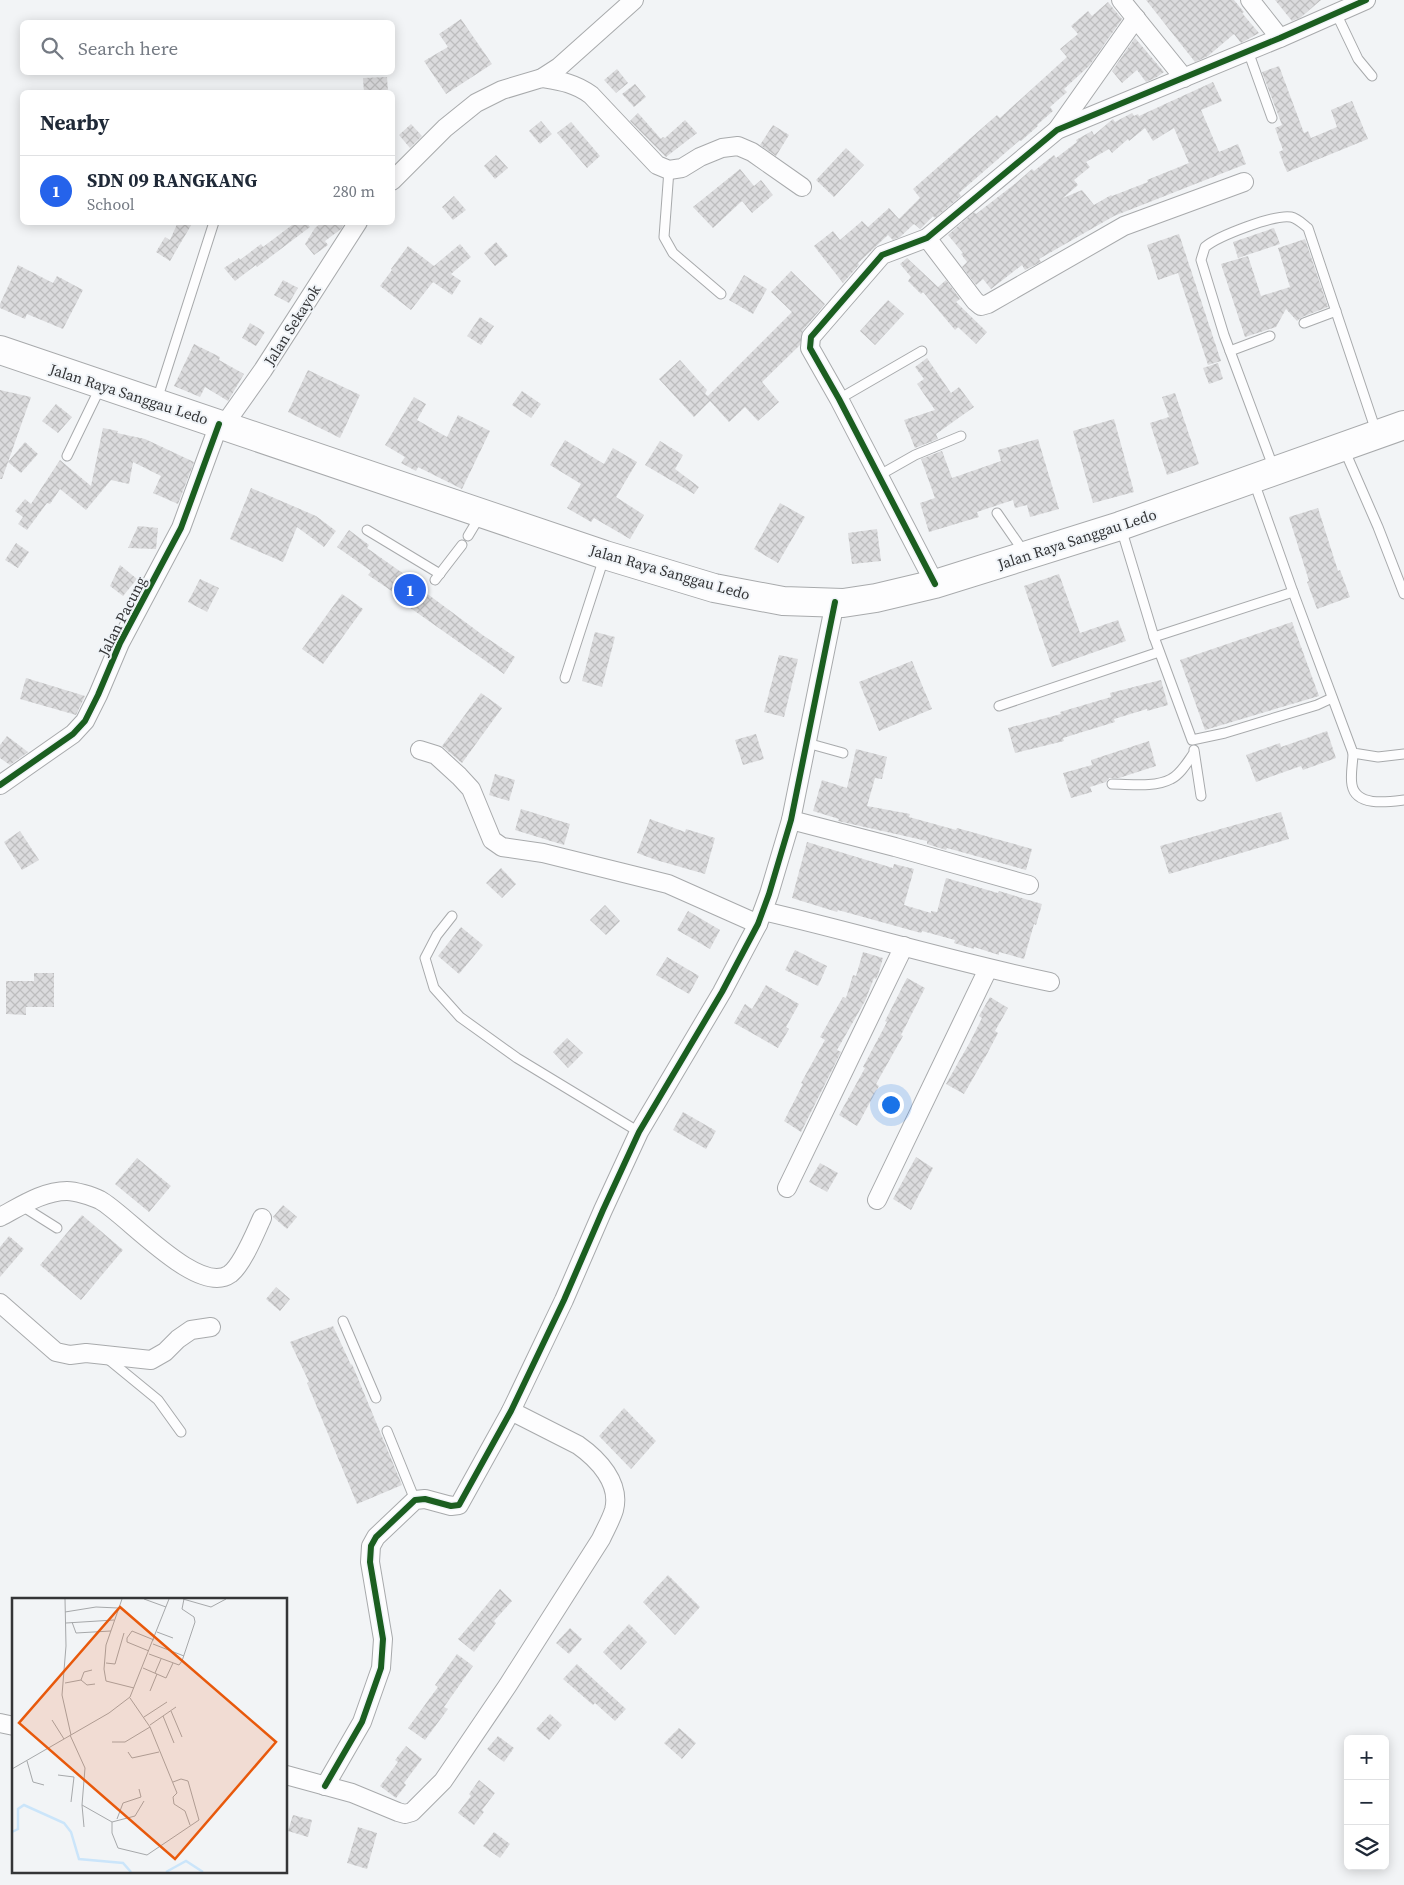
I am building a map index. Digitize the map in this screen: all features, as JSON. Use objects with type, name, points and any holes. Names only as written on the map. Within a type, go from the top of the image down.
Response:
[{"type":"highway","name":"Jalan Raya Sanggau Ledo","points":[[0,350],[222,424],[475,525],[605,555],[735,593],[783,601],[835,602],[876,598],[935,584],[1120,526],[1404,425]]},
{"type":"street","points":[[395,179],[445,128],[476,103],[502,90],[542,78],[559,67],[634,0]]},
{"type":"street","points":[[1122,0],[1184,78]]},
{"type":"street","points":[[1250,0],[1280,38]]},
{"type":"street","points":[[1057,130],[1280,38],[1366,0]]},
{"type":"street","points":[[935,584],[839,399],[810,348],[811,337],[882,255],[927,238],[1057,130],[1136,18]]},
{"type":"street","points":[[542,78],[580,86],[591,95],[657,165],[668,170],[682,168],[700,157],[722,148],[738,146],[752,152],[802,187]]},
{"type":"street","points":[[927,238],[974,301],[982,306],[1124,226],[1244,182]]},
{"type":"street","name":"Jalan Sekayok","points":[[222,424],[263,370],[356,225]]},
{"type":"street","name":"Jalan Pacung","points":[[0,785],[73,734],[85,721],[120,643],[181,528],[222,424]]},
{"type":"street","points":[[325,1786],[362,1722],[381,1668],[383,1639],[370,1562],[371,1546],[376,1537],[415,1500],[425,1499],[451,1506],[459,1505],[511,1411],[564,1300],[639,1132],[722,992],[761,918],[791,820],[835,602]]},
{"type":"street","points":[[420,750],[436,755],[460,776],[471,789],[492,840],[502,847],[559,856],[668,884],[761,918],[904,946],[988,969],[1050,982]]},
{"type":"street","points":[[791,820],[1029,885]]},
{"type":"street","points":[[787,1188],[904,946]]},
{"type":"street","points":[[877,1200],[988,969]]},
{"type":"street","points":[[0,1217],[42,1195],[68,1191],[99,1199],[153,1244],[184,1265],[205,1276],[218,1278],[230,1274],[240,1261],[262,1218]]},
{"type":"street","points":[[0,1303],[56,1352],[70,1355],[86,1353],[151,1360],[165,1352],[178,1339],[191,1330],[211,1327]]},
{"type":"street","points":[[288,1776],[352,1793],[405,1814],[412,1812],[443,1781],[508,1685],[601,1539],[610,1521],[615,1500],[614,1490],[606,1471],[578,1445],[511,1411]]},
{"type":"lane","points":[[1336,14],[1358,59],[1372,76]]},
{"type":"lane","points":[[1248,51],[1272,118]]},
{"type":"lane","points":[[668,170],[664,237],[673,253],[721,294]]},
{"type":"lane","points":[[1377,434],[1308,228],[1292,217],[1279,218],[1229,233],[1205,247],[1201,260],[1230,351],[1264,475],[1293,592],[1353,753],[1352,785],[1357,795],[1369,801],[1404,800]]},
{"type":"lane","points":[[156,403],[213,225]]},
{"type":"lane","points":[[1304,323],[1336,311]]},
{"type":"lane","points":[[1230,351],[1270,336]]},
{"type":"lane","points":[[839,399],[922,352]]},
{"type":"lane","points":[[66,456],[101,385]]},
{"type":"lane","points":[[878,476],[915,455],[961,436]]},
{"type":"lane","points":[[1343,446],[1404,594]]},
{"type":"lane","points":[[997,513],[1027,555]]},
{"type":"lane","points":[[1120,526],[1159,652],[1192,740],[1202,796]]},
{"type":"lane","points":[[367,530],[437,577],[462,545]]},
{"type":"lane","points":[[565,678],[605,555]]},
{"type":"lane","points":[[1154,637],[1293,592]]},
{"type":"lane","points":[[999,706],[1159,652]]},
{"type":"lane","points":[[1192,740],[1225,733],[1332,698]]},
{"type":"lane","points":[[807,743],[843,753]]},
{"type":"lane","points":[[1112,784],[1150,784],[1171,779],[1194,753]]},
{"type":"lane","points":[[1353,753],[1378,756],[1404,754]]},
{"type":"lane","points":[[452,916],[437,935],[425,958],[434,988],[460,1017],[517,1058],[639,1132]]},
{"type":"lane","points":[[22,1206],[57,1228]]},
{"type":"lane","points":[[343,1321],[376,1398]]},
{"type":"lane","points":[[102,1354],[158,1400],[181,1432]]},
{"type":"lane","points":[[387,1431],[415,1500]]},
{"type":"building","points":[[1146,0],[1234,0],[1259,33],[1241,43],[1234,34],[1208,56],[1195,62]]},
{"type":"building","points":[[1275,0],[1321,0],[1300,18],[1292,21]]},
{"type":"building","points":[[1108,2],[1122,19],[1089,66],[1064,89],[1067,92],[1050,107],[1053,111],[1021,141],[959,193],[961,196],[935,218],[933,216],[920,229],[914,224],[900,237],[893,240],[888,235],[858,263],[859,265],[843,283],[814,246],[833,231],[840,240],[862,221],[868,227],[889,208],[899,219],[920,198],[913,189],[997,115],[1000,118],[1067,57],[1060,49],[1078,34],[1071,26],[1088,11],[1092,16]]},
{"type":"building","points":[[461,19],[492,64],[446,94],[424,61],[448,47],[439,34]]},
{"type":"building","points":[[1135,38],[1164,72],[1146,82],[1137,70],[1122,83],[1112,71]]},
{"type":"building","points":[[1279,66],[1304,133],[1308,131],[1311,138],[1337,127],[1331,110],[1352,101],[1368,139],[1287,172],[1279,152],[1283,150],[1275,128],[1282,125],[1262,72]]},
{"type":"building","points":[[617,69],[628,83],[616,93],[604,80]]},
{"type":"building","points":[[387,77],[388,90],[364,90],[363,78]]},
{"type":"building","points":[[1213,82],[1222,101],[1201,110],[1219,152],[1238,144],[1246,164],[1114,216],[1039,259],[1041,262],[1025,270],[1022,265],[991,289],[983,279],[976,285],[962,267],[967,262],[961,254],[963,253],[948,235],[974,212],[976,214],[1032,169],[1034,171],[1054,155],[1056,158],[1077,142],[1076,140],[1092,131],[1094,135],[1113,119],[1115,122],[1132,113],[1134,116],[1138,114],[1139,116]],"holes":[[[1145,128],[1153,141],[1174,128],[1189,163],[1147,180],[1148,182],[1111,195],[1094,205],[1082,190],[1063,198],[1078,185],[1074,180],[1090,167],[1086,162],[1109,149],[1112,153]]]},
{"type":"building","points":[[635,84],[646,97],[634,107],[622,94]]},
{"type":"building","points":[[638,113],[661,139],[665,138],[685,120],[697,133],[666,157],[630,121]]},
{"type":"building","points":[[541,121],[552,134],[540,144],[529,131]]},
{"type":"building","points":[[571,122],[600,156],[587,168],[557,133]]},
{"type":"building","points":[[411,124],[422,136],[410,148],[399,135]]},
{"type":"building","points":[[773,125],[789,135],[776,156],[760,145]]},
{"type":"building","points":[[846,148],[864,165],[834,197],[816,180]]},
{"type":"building","points":[[496,155],[508,168],[495,179],[484,166]]},
{"type":"building","points":[[740,169],[754,186],[761,180],[773,195],[752,213],[742,201],[713,228],[693,207]]},
{"type":"building","points":[[454,196],[466,210],[453,220],[442,207]]},
{"type":"building","points":[[177,225],[191,225],[170,261],[156,252],[165,237],[170,240]]},
{"type":"building","points":[[292,225],[308,225],[310,227],[235,281],[224,268],[239,258],[240,260],[261,244],[263,247]]},
{"type":"building","points":[[318,225],[343,225],[341,229],[325,241],[328,245],[314,255],[305,244]]},
{"type":"building","points":[[1274,228],[1280,244],[1238,258],[1233,242]]},
{"type":"building","points":[[1179,234],[1221,361],[1208,365],[1178,273],[1158,280],[1147,245]]},
{"type":"building","points":[[1305,239],[1328,307],[1302,317],[1297,321],[1286,309],[1276,327],[1245,337],[1221,264],[1248,256],[1261,296],[1290,287],[1278,248]]},
{"type":"building","points":[[496,242],[508,256],[495,266],[484,253]]},
{"type":"building","points":[[460,244],[471,257],[451,274],[461,281],[452,295],[433,282],[411,310],[380,286],[408,246],[434,266]]},
{"type":"building","points":[[907,258],[938,287],[946,280],[960,299],[956,302],[987,332],[976,344],[958,327],[955,330],[923,292],[921,294],[908,281],[911,277],[900,264]]},
{"type":"building","points":[[18,265],[53,283],[57,276],[83,290],[63,329],[27,314],[25,319],[0,308],[0,304]]},
{"type":"building","points":[[791,271],[825,304],[803,330],[800,345],[762,382],[779,402],[758,421],[745,407],[729,422],[710,401],[694,417],[659,379],[680,360],[707,390],[705,394],[708,396],[792,312],[771,292]]},
{"type":"building","points":[[744,275],[767,289],[753,314],[729,300]]},
{"type":"building","points":[[283,280],[298,288],[289,303],[274,295]]},
{"type":"building","points":[[888,300],[904,314],[875,345],[860,331]]},
{"type":"building","points":[[480,317],[494,326],[481,345],[467,336]]},
{"type":"building","points":[[250,323],[265,332],[256,346],[242,338]]},
{"type":"building","points":[[194,344],[220,357],[219,360],[244,374],[228,401],[205,387],[200,397],[174,386]]},
{"type":"building","points":[[927,358],[951,393],[959,387],[974,407],[936,434],[938,439],[915,448],[904,420],[935,410],[917,384],[924,379],[915,367]]},
{"type":"building","points":[[1218,363],[1223,379],[1209,384],[1203,368]]},
{"type":"building","points":[[308,370],[360,395],[340,438],[288,412]]},
{"type":"building","points":[[0,390],[31,397],[2,479],[0,479]]},
{"type":"building","points":[[522,391],[541,404],[531,418],[512,405]]},
{"type":"building","points":[[1175,393],[1199,464],[1167,475],[1150,423],[1169,417],[1162,397]]},
{"type":"building","points":[[414,397],[426,404],[417,420],[447,437],[458,415],[490,431],[462,489],[418,467],[416,471],[401,463],[405,457],[385,445]]},
{"type":"building","points":[[56,404],[72,417],[58,433],[42,421]]},
{"type":"building","points":[[1114,419],[1134,492],[1093,503],[1073,431]]},
{"type":"building","points":[[103,428],[145,439],[194,462],[178,504],[153,493],[161,476],[133,462],[129,484],[111,480],[86,510],[60,489],[50,504],[47,503],[27,530],[18,524],[23,517],[15,511],[25,499],[31,504],[60,460],[91,486]]},
{"type":"building","points":[[1038,439],[1059,509],[1030,517],[1027,505],[1015,508],[1013,500],[977,512],[979,517],[929,532],[920,503],[935,498],[921,459],[942,451],[952,478],[1001,461],[998,450]]},
{"type":"building","points":[[565,440],[604,464],[613,448],[637,462],[616,497],[644,515],[630,539],[594,518],[591,522],[567,508],[581,484],[550,465]]},
{"type":"building","points":[[660,441],[683,455],[675,469],[699,487],[694,494],[645,465]]},
{"type":"building","points":[[25,442],[38,454],[21,473],[8,462]]},
{"type":"building","points":[[251,488],[316,516],[336,531],[324,547],[297,527],[283,562],[230,539]]},
{"type":"building","points":[[780,503],[805,517],[778,563],[754,549]]},
{"type":"building","points":[[1318,508],[1338,571],[1340,570],[1350,597],[1317,609],[1307,582],[1309,581],[1289,517]]},
{"type":"building","points":[[138,526],[158,528],[156,549],[128,548]]},
{"type":"building","points":[[877,529],[881,561],[852,564],[848,533]]},
{"type":"building","points":[[349,530],[369,545],[367,548],[411,579],[410,581],[515,657],[504,674],[409,607],[411,604],[368,575],[371,571],[337,547]]},
{"type":"building","points":[[16,543],[29,552],[18,568],[5,560]]},
{"type":"building","points":[[120,565],[137,579],[123,596],[110,586]]},
{"type":"building","points":[[1059,574],[1080,633],[1118,620],[1126,641],[1052,667],[1024,586]]},
{"type":"building","points":[[200,579],[219,588],[207,612],[188,602]]},
{"type":"building","points":[[342,594],[363,609],[323,664],[302,649]]},
{"type":"building","points":[[1292,622],[1319,696],[1205,730],[1180,660]]},
{"type":"building","points":[[595,632],[615,637],[602,687],[582,681]]},
{"type":"building","points":[[779,655],[798,659],[784,717],[764,712]]},
{"type":"building","points":[[912,661],[932,709],[879,731],[859,682]]},
{"type":"building","points":[[26,678],[85,696],[76,715],[20,699]]},
{"type":"building","points":[[1161,680],[1168,705],[1114,719],[1115,722],[1063,738],[1064,741],[1015,753],[1008,728],[1061,714],[1060,712],[1111,697],[1110,693]]},
{"type":"building","points":[[481,693],[502,708],[462,763],[442,746]]},
{"type":"building","points":[[1327,731],[1336,758],[1303,770],[1301,766],[1256,782],[1246,755],[1280,743],[1281,747]]},
{"type":"building","points":[[756,734],[764,759],[743,765],[735,740]]},
{"type":"building","points":[[7,736],[28,752],[10,765],[0,758],[0,745]]},
{"type":"building","points":[[1149,741],[1156,766],[1119,778],[1109,778],[1106,782],[1090,787],[1092,792],[1071,798],[1063,773],[1092,765],[1091,760]]},
{"type":"building","points":[[856,749],[887,757],[882,779],[875,778],[867,806],[910,814],[909,817],[1032,849],[1026,870],[947,848],[946,850],[927,844],[927,841],[838,821],[839,819],[813,811],[822,780],[847,788]]},
{"type":"building","points":[[495,774],[515,780],[509,801],[489,795]]},
{"type":"building","points":[[521,809],[570,824],[564,845],[515,830]]},
{"type":"building","points":[[1281,812],[1289,839],[1169,874],[1160,846]]},
{"type":"building","points":[[650,819],[685,832],[686,829],[715,838],[705,874],[637,853]]},
{"type":"building","points":[[20,831],[39,860],[22,870],[4,842]]},
{"type":"building","points":[[807,842],[893,868],[894,864],[914,869],[904,905],[931,913],[931,911],[937,912],[946,878],[1042,904],[1024,959],[999,952],[999,955],[974,947],[974,949],[954,943],[955,940],[922,931],[921,933],[838,910],[837,912],[792,898]]},
{"type":"building","points":[[501,868],[516,884],[502,898],[486,883]]},
{"type":"building","points":[[605,905],[620,921],[606,935],[590,920]]},
{"type":"building","points":[[688,911],[720,930],[710,949],[677,930]]},
{"type":"building","points":[[461,927],[483,945],[459,974],[438,956]]},
{"type":"building","points":[[795,950],[827,966],[818,986],[785,970]]},
{"type":"building","points":[[863,952],[883,958],[878,975],[876,979],[874,978],[865,1001],[837,1050],[841,1052],[801,1132],[784,1121],[803,1084],[801,1083],[825,1040],[820,1037],[843,997],[846,998],[853,975],[856,976]]},
{"type":"building","points":[[667,957],[699,976],[689,994],[656,975]]},
{"type":"building","points":[[34,973],[54,973],[54,1007],[26,1007],[26,1015],[6,1014],[6,981],[34,981]]},
{"type":"building","points":[[907,978],[925,988],[901,1035],[903,1036],[876,1084],[879,1086],[857,1126],[839,1115],[865,1068],[863,1067],[887,1022],[885,1021]]},
{"type":"building","points":[[766,985],[799,1004],[786,1027],[789,1029],[778,1048],[734,1023],[745,1004],[752,1009]]},
{"type":"building","points":[[990,997],[1008,1008],[995,1031],[998,1033],[964,1094],[946,1084],[970,1042],[982,1018],[979,1016]]},
{"type":"building","points":[[567,1038],[583,1053],[568,1068],[553,1052]]},
{"type":"building","points":[[683,1112],[716,1131],[706,1149],[673,1130]]},
{"type":"building","points":[[916,1157],[933,1168],[911,1210],[893,1199]]},
{"type":"building","points":[[137,1158],[171,1186],[149,1212],[115,1184]]},
{"type":"building","points":[[820,1163],[838,1173],[827,1192],[809,1182]]},
{"type":"building","points":[[283,1205],[297,1217],[287,1229],[273,1217]]},
{"type":"building","points":[[82,1215],[123,1250],[81,1300],[40,1265]]},
{"type":"building","points":[[9,1236],[24,1249],[0,1277],[0,1247]]},
{"type":"building","points":[[276,1287],[290,1299],[280,1311],[266,1299]]},
{"type":"building","points":[[333,1326],[352,1364],[402,1485],[357,1504],[307,1383],[309,1382],[290,1342]]},
{"type":"building","points":[[624,1408],[656,1441],[631,1469],[599,1436]]},
{"type":"building","points":[[668,1575],[700,1607],[675,1635],[643,1602]]},
{"type":"building","points":[[500,1589],[512,1601],[494,1621],[496,1623],[474,1652],[458,1639]]},
{"type":"building","points":[[629,1624],[647,1642],[621,1670],[603,1652]]},
{"type":"building","points":[[570,1628],[582,1639],[569,1654],[556,1643]]},
{"type":"building","points":[[457,1654],[473,1666],[444,1707],[448,1709],[425,1740],[408,1728],[438,1687],[435,1685]]},
{"type":"building","points":[[577,1664],[626,1709],[615,1721],[563,1679]]},
{"type":"building","points":[[550,1714],[562,1725],[549,1740],[536,1729]]},
{"type":"building","points":[[679,1728],[696,1743],[682,1759],[664,1743]]},
{"type":"building","points":[[498,1736],[514,1748],[504,1762],[487,1749]]},
{"type":"building","points":[[406,1746],[422,1759],[404,1783],[406,1785],[396,1798],[380,1786],[398,1762],[395,1760]]},
{"type":"building","points":[[479,1780],[495,1793],[482,1810],[484,1812],[474,1825],[458,1813],[471,1796],[469,1794]]},
{"type":"building","points":[[293,1815],[312,1820],[308,1837],[288,1831]]},
{"type":"building","points":[[358,1827],[377,1833],[367,1869],[347,1863]]},
{"type":"building","points":[[494,1832],[510,1844],[500,1858],[483,1846]]},
{"type":"cycle path","points":[[935,584],[839,399],[810,348],[811,337],[882,255],[927,238],[1057,130],[1280,38],[1366,0]]},
{"type":"cycle path","points":[[0,785],[73,734],[85,721],[120,643],[181,528],[219,424]]},
{"type":"cycle path","points":[[325,1786],[362,1722],[381,1668],[383,1639],[370,1562],[371,1546],[376,1537],[415,1500],[425,1499],[451,1506],[459,1505],[511,1411],[564,1300],[639,1132],[722,992],[758,924],[791,820],[835,602]]},
{"type":"place","name":"SDN 09 RANGKANG","points":[[410,590]]}]
